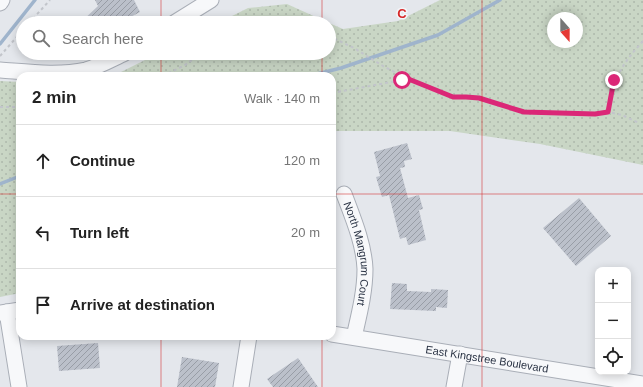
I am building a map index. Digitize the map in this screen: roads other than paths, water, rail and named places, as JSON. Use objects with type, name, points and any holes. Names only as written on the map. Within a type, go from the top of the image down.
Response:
[{"type":"street","points":[[185,16],[211,0]]},
{"type":"street","points":[[70,72],[85,70],[112,60]]},
{"type":"street","points":[[0,70],[42,72]]},
{"type":"street","name":"North Mangrum Court","points":[[344,194],[359,239],[365,269],[359,315],[354,337]]},
{"type":"street","points":[[9,312],[19,387]]},
{"type":"street","name":"East Kingstree Boulevard","points":[[336,335],[643,384]]},
{"type":"street","points":[[241,387],[248,340]]},
{"type":"street","points":[[454,387],[460,354]]},
{"type":"waterway","points":[[22,16],[35,0]]},
{"type":"waterway","points":[[325,72],[438,35],[500,0]]},
{"type":"waterway","points":[[0,44],[16,24]]},
{"type":"waterway","points":[[0,184],[16,178]]}]
